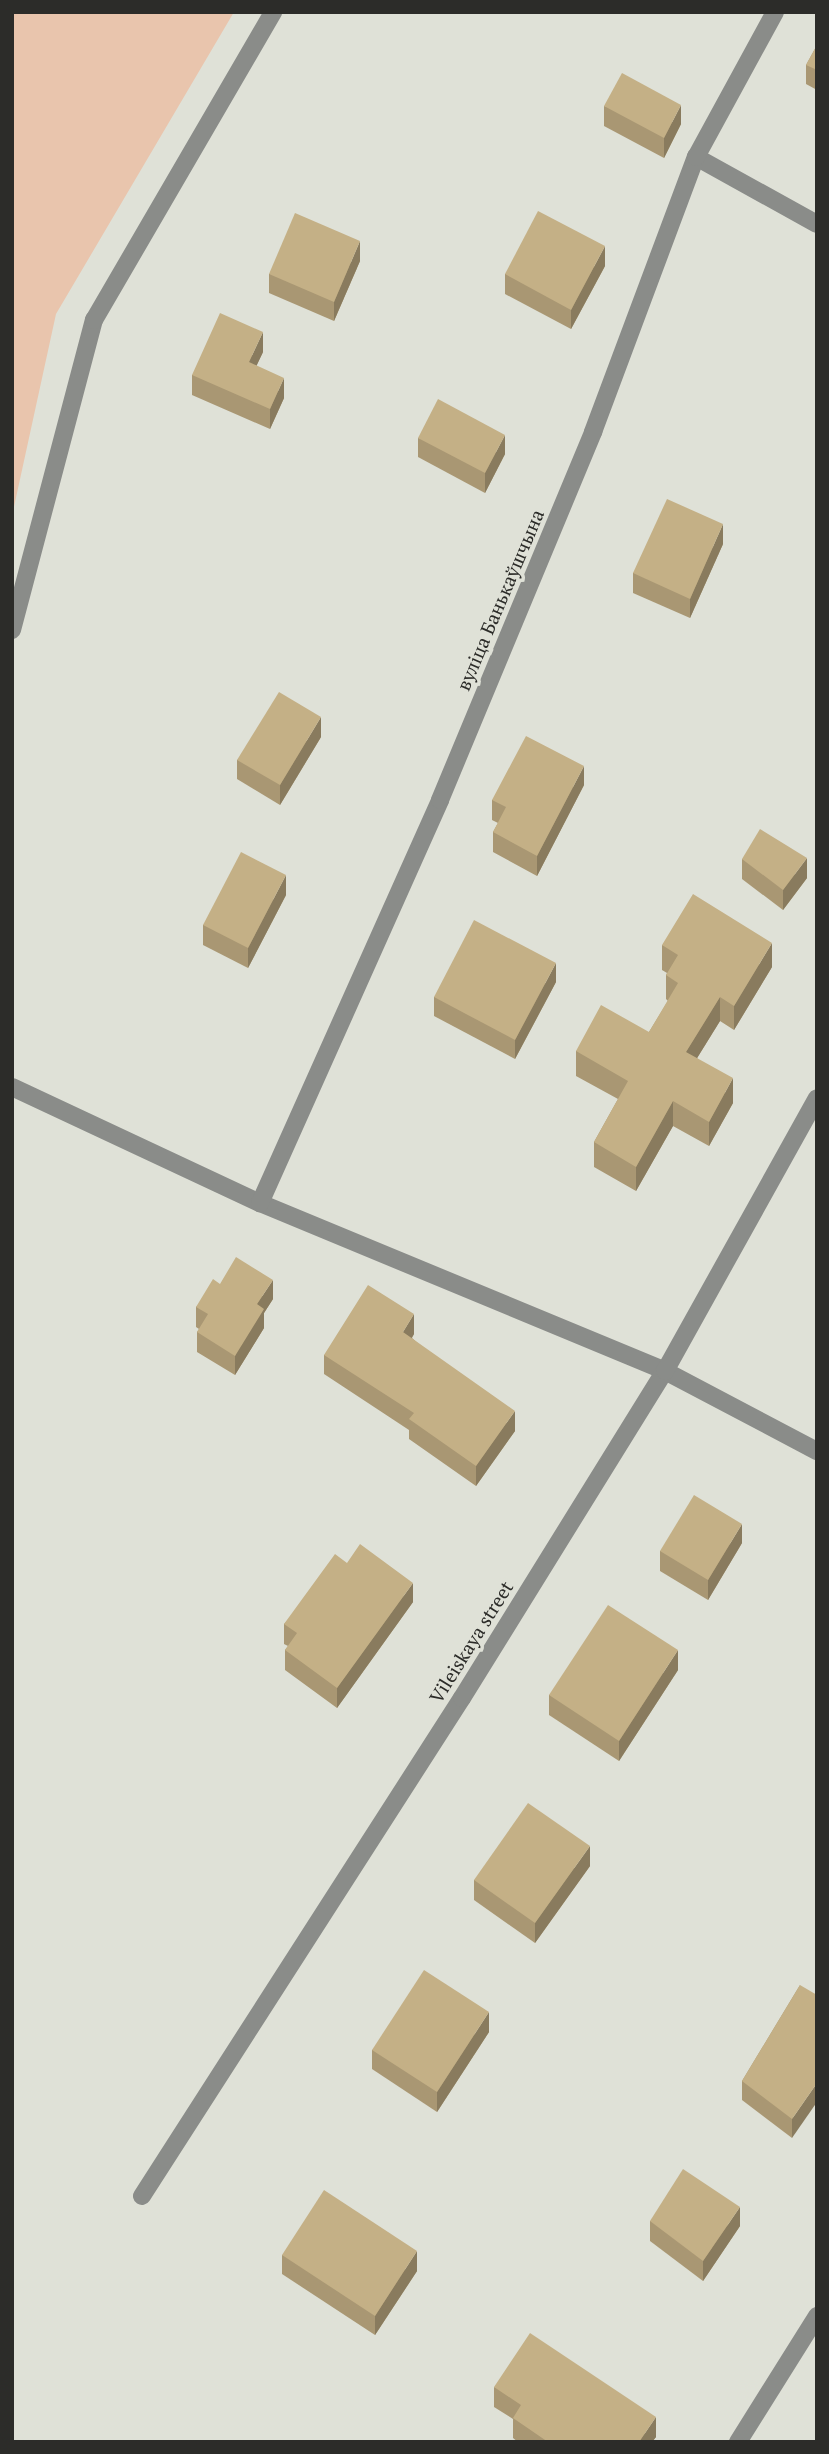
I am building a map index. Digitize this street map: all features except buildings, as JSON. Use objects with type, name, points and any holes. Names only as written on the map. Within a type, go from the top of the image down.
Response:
[{"type":"street","points":[[12,630],[94,320],[273,12]]},
{"type":"street","name":"вуліца Банькаўшчына","points":[[260,1203],[451,775],[593,432],[696,158],[775,12]]},
{"type":"street","points":[[696,158],[817,224]]},
{"type":"street","points":[[12,1087],[260,1203],[665,1371],[817,1451]]},
{"type":"street","name":"Vileiskaya street","points":[[142,2196],[462,1698],[665,1371],[817,1098]]},
{"type":"street","points":[[738,2442],[817,2316]]},
{"type":"shaded area","points":[[12,12],[234,12],[56,314],[12,516]]}]
